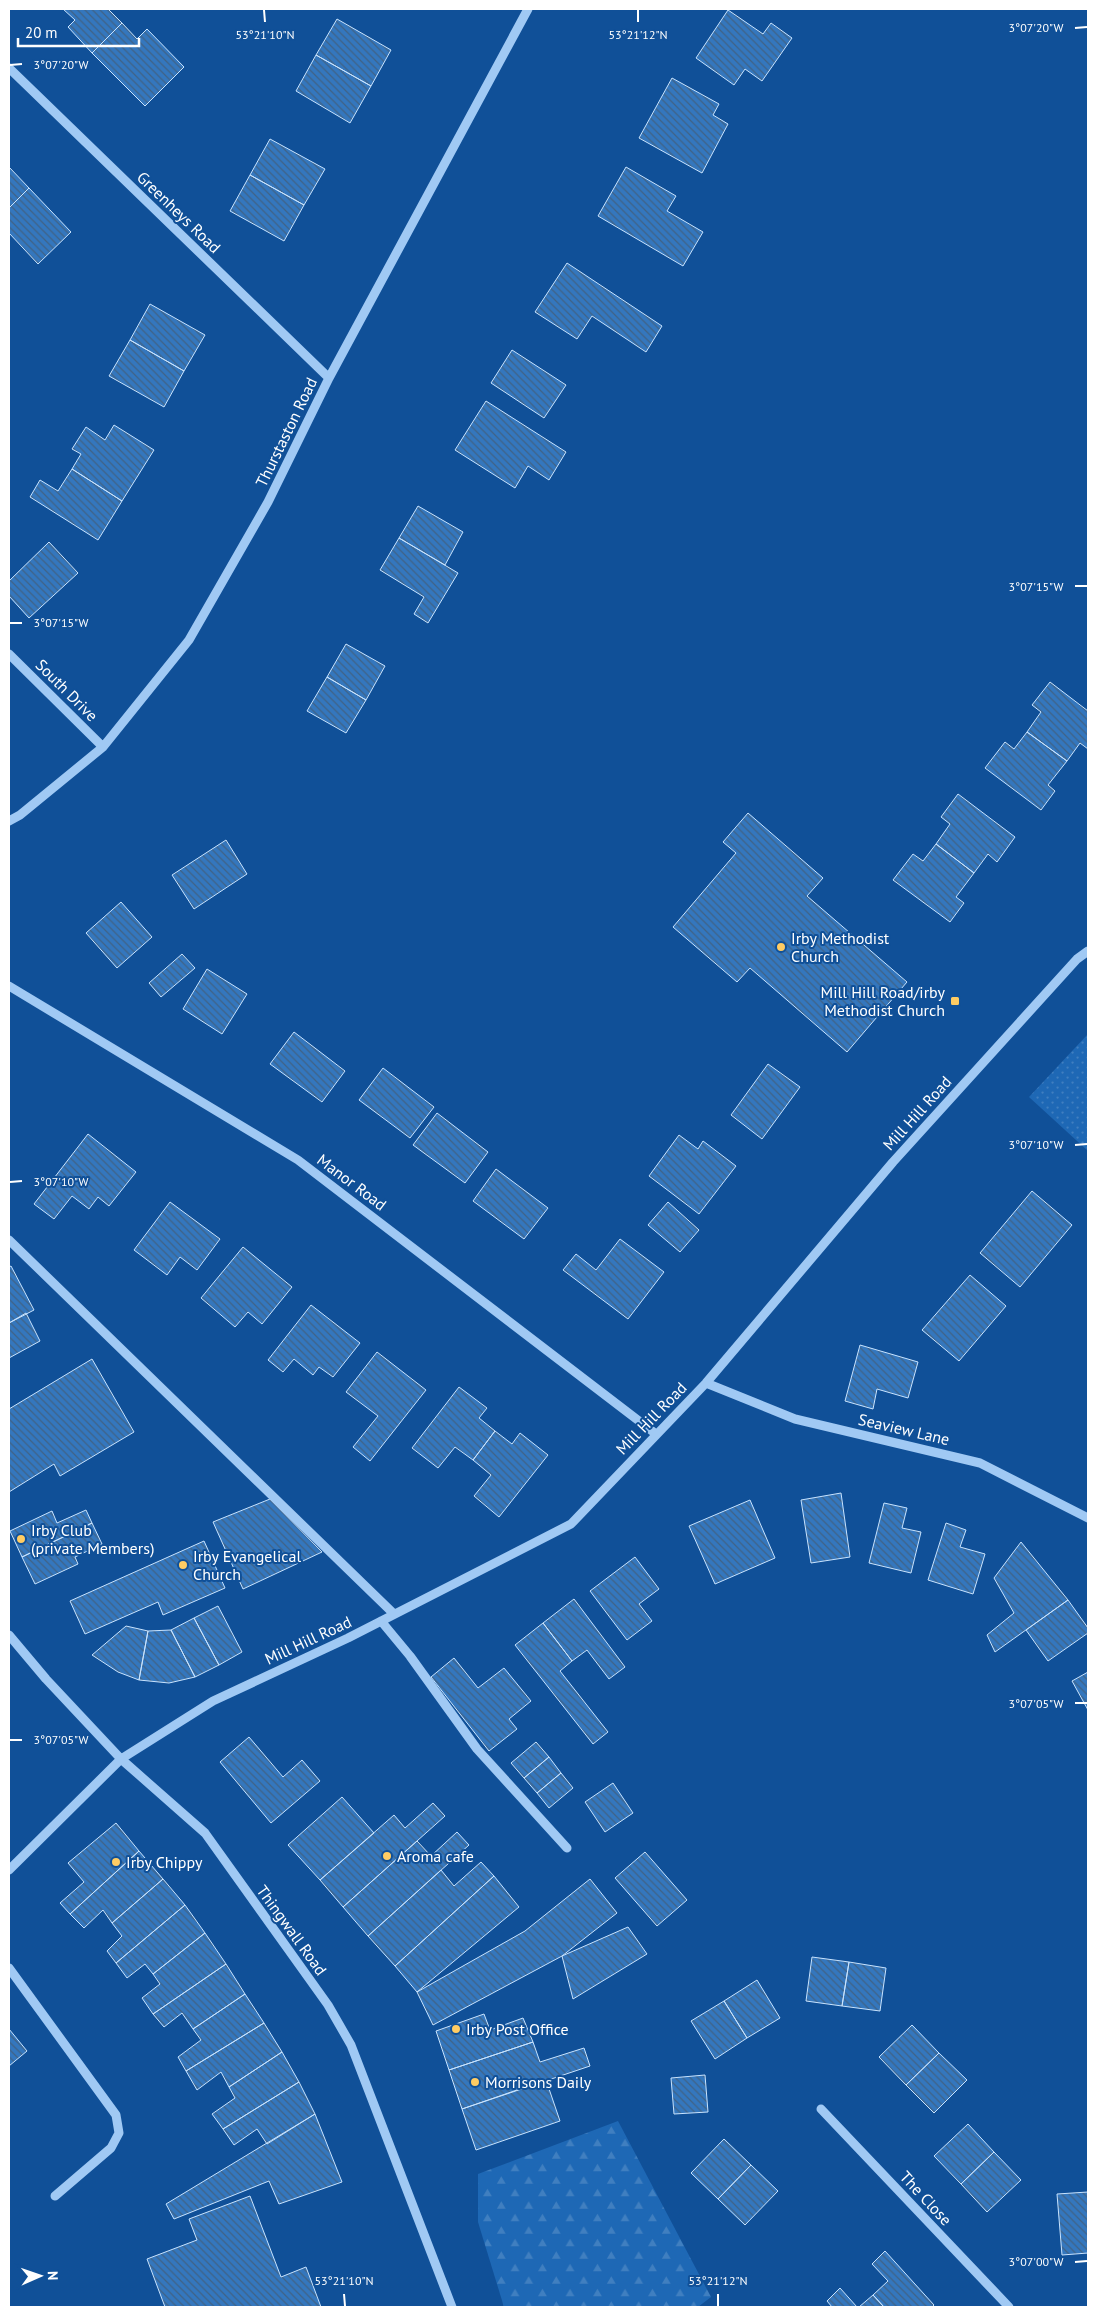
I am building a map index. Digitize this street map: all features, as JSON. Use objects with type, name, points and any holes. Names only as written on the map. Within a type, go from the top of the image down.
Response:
[{"type":"street","name":"Thurstaston Road","points":[[9,821],[20,815],[104,747],[189,640],[268,502],[328,378],[528,9]]},
{"type":"street","name":"Greenheys Road","points":[[9,68],[328,378]]},
{"type":"street","name":"South Drive","points":[[9,654],[104,747]]},
{"type":"street","name":"Mill Hill Road","points":[[9,1870],[121,1759],[213,1701],[381,1621],[571,1524],[706,1383],[893,1162],[1077,959],[1088,950]]},
{"type":"street","name":"Manor Road","points":[[9,986],[298,1160],[656,1434]]},
{"type":"street","points":[[9,1240],[394,1614]]},
{"type":"street","name":"Seaview Lane","points":[[706,1383],[795,1418],[980,1463],[1088,1518]]},
{"type":"street","points":[[381,1621],[410,1656],[477,1749],[567,1848]]},
{"type":"street","name":"Thingwall Road","points":[[9,1635],[46,1679],[121,1759],[205,1833],[328,2005],[351,2045],[452,2307]]},
{"type":"street","points":[[9,1968],[116,2115],[119,2133],[111,2148],[55,2196]]},
{"type":"street","name":"The Close","points":[[820,2108],[1009,2307]]},
{"type":"green space","points":[[1088,1034],[1088,1151],[1029,1097]]},
{"type":"green space","points":[[618,2121],[711,2297],[698,2307],[504,2307],[478,2222],[478,2174]]},
{"type":"building","points":[[63,9],[108,9],[122,23],[92,53],[68,27],[75,20]]},
{"type":"building","points":[[728,10],[763,34],[771,23],[792,38],[762,81],[745,69],[734,85],[696,58]]},
{"type":"building","points":[[337,19],[391,50],[371,86],[316,55]]},
{"type":"building","points":[[122,23],[137,39],[147,29],[184,67],[145,106],[92,53]]},
{"type":"building","points":[[316,55],[371,86],[350,123],[296,91]]},
{"type":"building","points":[[672,78],[719,104],[713,115],[728,124],[702,173],[639,138]]},
{"type":"building","points":[[270,139],[325,169],[304,205],[250,175]]},
{"type":"building","points":[[9,167],[29,188],[9,208]]},
{"type":"building","points":[[626,167],[676,196],[667,211],[703,232],[683,266],[598,216]]},
{"type":"building","points":[[250,175],[304,205],[284,241],[230,211]]},
{"type":"building","points":[[29,188],[71,232],[38,264],[9,233],[9,208]]},
{"type":"building","points":[[567,263],[662,326],[646,352],[592,316],[577,339],[535,312]]},
{"type":"building","points":[[150,304],[205,335],[184,371],[130,340]]},
{"type":"building","points":[[130,340],[184,371],[164,407],[109,376]]},
{"type":"building","points":[[512,350],[566,385],[544,418],[491,383]]},
{"type":"building","points":[[486,401],[566,452],[549,480],[528,466],[515,488],[455,450]]},
{"type":"building","points":[[114,425],[154,450],[122,501],[72,469],[81,454],[72,449],[86,427],[105,440]]},
{"type":"building","points":[[72,469],[122,501],[98,540],[30,497],[40,480],[58,491]]},
{"type":"building","points":[[418,506],[463,532],[445,565],[399,538]]},
{"type":"building","points":[[399,538],[458,573],[428,623],[414,614],[424,597],[380,570]]},
{"type":"building","points":[[49,542],[78,573],[29,618],[9,596],[9,581]]},
{"type":"building","points":[[346,644],[385,666],[366,700],[327,677]]},
{"type":"building","points":[[327,677],[366,700],[346,733],[307,711]]},
{"type":"building","points":[[1050,682],[1088,711],[1088,749],[1080,743],[1067,761],[1027,732],[1041,712],[1032,705]]},
{"type":"building","points":[[1027,732],[1067,761],[1048,785],[1055,791],[1041,810],[985,768],[1005,742],[1014,749]]},
{"type":"building","points":[[958,794],[1015,837],[997,862],[988,854],[974,873],[936,844],[950,824],[941,817]]},
{"type":"building","name":"Irby Methodist Church","points":[[748,813],[823,878],[807,896],[907,982],[847,1052],[750,968],[737,982],[673,927],[736,853],[723,842]]},
{"type":"building","points":[[226,840],[247,874],[194,909],[172,875]]},
{"type":"building","points":[[936,844],[974,873],[956,897],[964,903],[950,922],[893,880],[913,854],[923,861]]},
{"type":"building","points":[[121,902],[152,937],[117,968],[86,933]]},
{"type":"building","points":[[182,954],[195,968],[161,997],[149,983]]},
{"type":"building","points":[[207,969],[247,994],[222,1034],[183,1009]]},
{"type":"building","points":[[294,1032],[345,1071],[322,1102],[270,1064]]},
{"type":"building","points":[[768,1064],[800,1087],[762,1139],[731,1115]]},
{"type":"building","points":[[383,1068],[434,1107],[410,1138],[359,1100]]},
{"type":"building","points":[[437,1113],[488,1152],[465,1183],[413,1145]]},
{"type":"building","points":[[88,1134],[136,1172],[109,1206],[98,1197],[89,1209],[72,1196],[54,1219],[34,1204]]},
{"type":"building","points":[[679,1135],[698,1149],[703,1141],[736,1166],[699,1214],[649,1176]]},
{"type":"building","points":[[496,1169],[548,1208],[524,1239],[473,1201]]},
{"type":"building","points":[[1032,1191],[1072,1225],[1020,1287],[980,1253]]},
{"type":"building","points":[[170,1202],[220,1239],[197,1270],[180,1257],[167,1275],[134,1250]]},
{"type":"building","points":[[668,1202],[699,1230],[680,1252],[648,1225]]},
{"type":"building","points":[[620,1239],[664,1272],[628,1319],[563,1270],[576,1254],[596,1270]]},
{"type":"building","points":[[243,1247],[292,1287],[262,1324],[248,1312],[235,1327],[201,1298]]},
{"type":"building","points":[[11,1266],[34,1310],[9,1323],[9,1267]]},
{"type":"building","points":[[970,1275],[1006,1306],[959,1361],[922,1330]]},
{"type":"building","points":[[311,1305],[360,1343],[333,1377],[319,1367],[313,1375],[294,1359],[283,1372],[268,1360]]},
{"type":"building","points":[[26,1313],[40,1341],[9,1358],[9,1323]]},
{"type":"building","points":[[860,1345],[918,1362],[908,1398],[877,1389],[873,1409],[845,1401]]},
{"type":"building","points":[[377,1352],[426,1390],[370,1461],[353,1447],[378,1416],[346,1392]]},
{"type":"building","points":[[92,1359],[134,1432],[60,1476],[54,1464],[9,1492],[9,1409]]},
{"type":"building","points":[[459,1387],[487,1408],[479,1418],[495,1431],[473,1460],[455,1447],[438,1468],[412,1448]]},
{"type":"building","points":[[495,1431],[512,1444],[520,1433],[548,1455],[499,1517],[474,1496],[491,1475],[473,1460]]},
{"type":"building","points":[[841,1493],[850,1557],[811,1563],[801,1500]]},
{"type":"building","points":[[270,1499],[322,1552],[243,1589],[213,1522]]},
{"type":"building","points":[[750,1500],[775,1558],[715,1584],[689,1526]]},
{"type":"building","points":[[884,1503],[907,1508],[902,1528],[921,1532],[911,1573],[869,1563]]},
{"type":"building","points":[[86,1510],[92,1523],[22,1557],[10,1531],[52,1511],[57,1523]]},
{"type":"building","points":[[92,1523],[102,1544],[75,1557],[78,1564],[35,1584],[22,1557]]},
{"type":"building","points":[[946,1523],[966,1530],[960,1547],[985,1554],[973,1594],[928,1580]]},
{"type":"building","name":"Irby Evangelical Church","points":[[204,1541],[225,1588],[163,1615],[158,1602],[85,1634],[70,1601]]},
{"type":"building","points":[[1021,1542],[1068,1600],[995,1652],[987,1635],[1014,1613],[994,1578]]},
{"type":"building","points":[[635,1557],[659,1589],[639,1604],[652,1621],[627,1640],[590,1591]]},
{"type":"building","points":[[574,1599],[625,1667],[609,1679],[587,1650],[572,1661],[543,1623]]},
{"type":"building","points":[[1068,1600],[1088,1628],[1088,1633],[1048,1661],[1026,1630]]},
{"type":"building","points":[[218,1606],[242,1652],[219,1665],[194,1618]]},
{"type":"building","points":[[194,1618],[219,1665],[195,1677],[171,1630]]},
{"type":"building","points":[[543,1623],[572,1661],[560,1671],[608,1732],[593,1744],[515,1645]]},
{"type":"building","points":[[126,1626],[148,1631],[139,1680],[118,1672],[92,1655]]},
{"type":"building","points":[[171,1630],[195,1677],[169,1683],[139,1680],[148,1631]]},
{"type":"building","points":[[454,1658],[478,1688],[504,1668],[531,1701],[509,1719],[517,1729],[489,1751],[431,1677]]},
{"type":"building","points":[[1088,1672],[1088,1710],[1072,1681]]},
{"type":"building","points":[[249,1737],[283,1777],[302,1760],[320,1781],[271,1823],[220,1762]]},
{"type":"building","points":[[536,1742],[549,1757],[524,1778],[511,1763]]},
{"type":"building","points":[[549,1757],[561,1773],[537,1793],[524,1778]]},
{"type":"building","points":[[561,1773],[573,1788],[549,1808],[537,1793]]},
{"type":"building","points":[[613,1783],[633,1813],[605,1832],[585,1802]]},
{"type":"building","points":[[342,1797],[374,1833],[320,1880],[288,1845]]},
{"type":"building","points":[[433,1803],[445,1816],[343,1907],[320,1880],[394,1815],[405,1828]]},
{"type":"building","points":[[116,1823],[139,1851],[70,1914],[60,1903],[84,1882],[68,1863]]},
{"type":"building","points":[[457,1832],[469,1845],[368,1936],[343,1907],[417,1841],[431,1856]]},
{"type":"building","points":[[139,1851],[163,1879],[112,1923],[103,1910],[84,1928],[70,1914]]},
{"type":"building","points":[[645,1852],[687,1900],[657,1926],[615,1878]]},
{"type":"building","points":[[481,1862],[494,1876],[395,1966],[368,1936],[441,1870],[454,1886]]},
{"type":"building","points":[[494,1876],[519,1907],[417,1992],[395,1966]]},
{"type":"building","points":[[163,1879],[185,1905],[116,1963],[107,1951],[122,1936],[112,1923]]},
{"type":"building","points":[[590,1879],[617,1913],[562,1956],[433,2025],[417,1992],[525,1931]]},
{"type":"building","points":[[185,1905],[205,1933],[153,1974],[145,1964],[127,1978],[116,1963]]},
{"type":"building","points":[[628,1927],[647,1954],[573,1999],[562,1956]]},
{"type":"building","points":[[205,1933],[226,1964],[153,2014],[142,1998],[160,1984],[153,1974]]},
{"type":"building","points":[[812,1957],[849,1962],[842,2006],[806,2001]]},
{"type":"building","points":[[849,1962],[886,1968],[880,2011],[842,2006]]},
{"type":"building","points":[[226,1964],[245,1994],[193,2029],[182,2013],[164,2027],[153,2014]]},
{"type":"building","points":[[757,1980],[780,2018],[747,2038],[724,2001]]},
{"type":"building","points":[[245,1994],[264,2023],[186,2071],[178,2057],[201,2040],[193,2029]]},
{"type":"building","points":[[724,2001],[747,2038],[715,2059],[691,2021]]},
{"type":"building","points":[[484,2014],[490,2030],[523,2018],[533,2042],[449,2070],[436,2031]]},
{"type":"building","points":[[264,2023],[282,2052],[229,2087],[221,2072],[197,2090],[186,2071]]},
{"type":"building","points":[[912,2025],[939,2053],[906,2085],[879,2057]]},
{"type":"building","points":[[9,2029],[27,2051],[9,2066]]},
{"type":"building","points":[[533,2042],[540,2062],[584,2048],[590,2066],[462,2109],[449,2070]]},
{"type":"building","points":[[282,2052],[299,2082],[223,2129],[212,2114],[235,2098],[229,2087]]},
{"type":"building","points":[[939,2053],[967,2080],[934,2113],[906,2085]]},
{"type":"building","points":[[705,2075],[708,2112],[674,2114],[671,2078]]},
{"type":"building","points":[[546,2080],[560,2121],[476,2150],[462,2109]]},
{"type":"building","points":[[299,2082],[315,2114],[267,2144],[257,2129],[234,2145],[223,2129]]},
{"type":"building","points":[[315,2114],[342,2182],[279,2204],[269,2181],[174,2219],[166,2204]]},
{"type":"building","points":[[968,2124],[994,2152],[961,2184],[934,2156]]},
{"type":"building","points":[[724,2139],[751,2165],[718,2199],[691,2173]]},
{"type":"building","points":[[994,2152],[1021,2180],[987,2212],[961,2184]]},
{"type":"building","points":[[751,2165],[778,2191],[745,2225],[718,2199]]},
{"type":"building","points":[[1088,2192],[1088,2253],[1062,2255],[1057,2194]]},
{"type":"building","points":[[250,2196],[281,2277],[306,2267],[321,2307],[165,2307],[147,2259],[197,2240],[189,2219]]},
{"type":"building","points":[[885,2251],[934,2305],[932,2307],[884,2307],[873,2295],[888,2281],[872,2264]]},
{"type":"building","points":[[840,2288],[857,2307],[832,2307],[827,2301]]},
{"type":"building","points":[[873,2295],[884,2307],[859,2307]]},
{"type":"place","name":"Irby Methodist Church","points":[[781,947]]},
{"type":"place","name":"Mill Hill Road/irby Methodist Church","points":[[955,1001]]},
{"type":"place","name":"Irby Club (private Members)","points":[[21,1539]]},
{"type":"place","name":"Irby Evangelical Church","points":[[183,1565]]},
{"type":"place","name":"Aroma cafe","points":[[387,1856]]},
{"type":"place","name":"Irby Chippy","points":[[116,1862]]},
{"type":"place","name":"Irby Post Office","points":[[456,2029]]},
{"type":"place","name":"Morrisons Daily","points":[[475,2082]]}]
